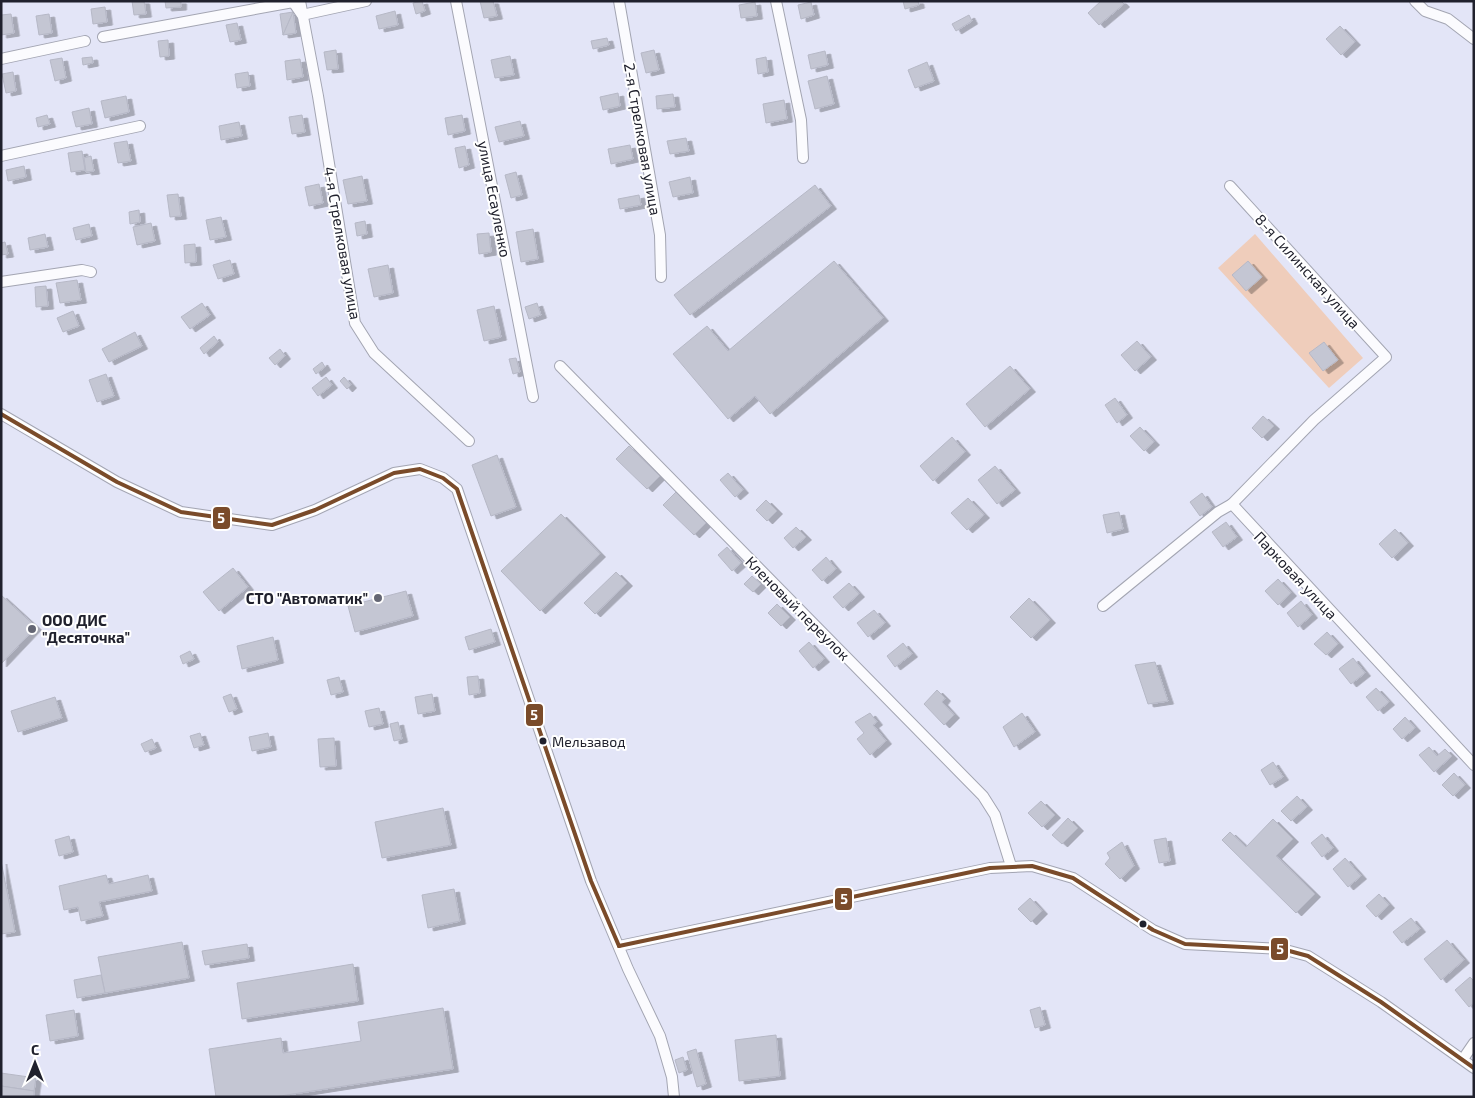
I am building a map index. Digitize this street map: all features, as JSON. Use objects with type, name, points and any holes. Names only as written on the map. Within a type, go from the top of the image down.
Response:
[{"type":"street","name":"4-я Стрелковая улица","points":[[300,1],[318,96],[355,324],[374,353],[469,441]]},
{"type":"street","points":[[103,37],[293,2],[302,15],[366,1]]},
{"type":"street","name":"улица Есауленко","points":[[456,1],[533,397]]},
{"type":"street","name":"2-я Стрелковая улица","points":[[619,1],[660,235],[661,277]]},
{"type":"street","points":[[776,1],[801,120],[803,158]]},
{"type":"street","points":[[1415,1],[1425,11],[1448,19],[1474,38]]},
{"type":"street","points":[[1,59],[85,40]]},
{"type":"street","points":[[1,156],[140,126]]},
{"type":"street","name":"8-я Силинская улица","points":[[1230,186],[1386,357],[1314,420],[1232,504]]},
{"type":"street","points":[[1,282],[65,272],[91,272]]},
{"type":"street","name":"Кленовый переулок","points":[[560,366],[983,796],[995,815],[1012,866]]},
{"type":"street","points":[[1,414],[117,482],[181,512],[190,514],[272,526],[315,510],[394,473],[420,469],[443,478],[457,489],[591,881],[660,1036],[672,1077],[674,1097]]},
{"type":"street","points":[[1103,606],[1218,512],[1232,504]]},
{"type":"street","name":"Парковая улица","points":[[1232,504],[1474,765]]},
{"type":"street","points":[[619,946],[990,868],[1032,866],[1073,878],[1153,930],[1185,944],[1282,949],[1308,956],[1381,1002],[1474,1068]]},
{"type":"street","points":[[1463,1059],[1474,1043]]},
{"type":"shaded area","points":[[1255,234],[1363,358],[1329,388],[1218,268]]},
{"type":"building","points":[[132,1],[144,1],[146,14],[134,15]]},
{"type":"building","points":[[165,1],[181,1],[181,7],[166,8]]},
{"type":"building","points":[[422,1],[425,11],[416,14],[413,3]]},
{"type":"building","points":[[480,1],[493,1],[497,16],[484,18]]},
{"type":"building","points":[[903,1],[918,1],[919,5],[905,9]]},
{"type":"building","points":[[1101,1],[1121,1],[1124,4],[1099,25],[1088,13]]},
{"type":"building","points":[[755,2],[757,16],[741,18],[739,5]]},
{"type":"building","points":[[811,2],[814,15],[801,19],[798,5]]},
{"type":"building","points":[[105,7],[107,22],[93,24],[91,9]]},
{"type":"building","points":[[395,11],[398,25],[379,29],[376,16]]},
{"type":"building","points":[[293,12],[283,35],[280,14]]},
{"type":"building","points":[[293,12],[296,33],[283,35]]},
{"type":"building","points":[[11,14],[14,33],[1,35],[1,15]]},
{"type":"building","points":[[49,14],[52,33],[39,35],[36,16]]},
{"type":"building","points":[[969,15],[972,21],[956,31],[952,24]]},
{"type":"building","points":[[237,23],[241,40],[230,42],[226,25]]},
{"type":"building","points":[[1340,26],[1355,42],[1341,55],[1326,39]]},
{"type":"building","points":[[607,38],[609,45],[593,49],[591,41]]},
{"type":"building","points":[[168,40],[169,56],[160,57],[158,41]]},
{"type":"building","points":[[336,50],[338,69],[327,70],[324,52]]},
{"type":"building","points":[[654,50],[659,70],[646,73],[641,53]]},
{"type":"building","points":[[825,51],[828,65],[811,69],[808,55]]},
{"type":"building","points":[[510,56],[514,75],[495,78],[491,60]]},
{"type":"building","points":[[92,57],[93,63],[83,65],[82,58]]},
{"type":"building","points":[[766,57],[768,72],[758,74],[756,59]]},
{"type":"building","points":[[62,58],[66,78],[55,81],[50,60]]},
{"type":"building","points":[[300,59],[303,77],[287,80],[285,61]]},
{"type":"building","points":[[927,62],[934,81],[915,88],[908,70]]},
{"type":"building","points":[[13,72],[16,91],[6,93],[2,74]]},
{"type":"building","points":[[248,72],[250,86],[237,88],[235,74]]},
{"type":"building","points":[[827,76],[834,104],[815,109],[808,81]]},
{"type":"building","points":[[618,93],[620,106],[603,110],[600,97]]},
{"type":"building","points":[[673,94],[675,107],[657,109],[656,96]]},
{"type":"building","points":[[126,96],[129,112],[105,118],[101,101]]},
{"type":"building","points":[[784,100],[787,119],[766,123],[763,104]]},
{"type":"building","points":[[89,108],[92,124],[76,127],[72,112]]},
{"type":"building","points":[[47,115],[50,124],[38,127],[36,118]]},
{"type":"building","points":[[302,115],[305,132],[292,134],[289,117]]},
{"type":"building","points":[[462,115],[465,131],[448,135],[445,118]]},
{"type":"building","points":[[520,121],[524,136],[499,142],[495,127]]},
{"type":"building","points":[[239,122],[242,136],[221,140],[219,126]]},
{"type":"building","points":[[686,138],[689,151],[670,154],[667,141]]},
{"type":"building","points":[[127,141],[131,161],[118,163],[114,143]]},
{"type":"building","points":[[630,145],[633,159],[611,164],[608,149]]},
{"type":"building","points":[[465,146],[469,165],[459,168],[455,148]]},
{"type":"building","points":[[82,151],[85,170],[71,172],[68,153]]},
{"type":"building","points":[[91,156],[94,171],[86,172],[84,158]]},
{"type":"building","points":[[24,166],[26,177],[8,181],[6,170]]},
{"type":"building","points":[[516,172],[522,195],[511,198],[505,175]]},
{"type":"building","points":[[362,176],[367,201],[348,204],[343,180]]},
{"type":"building","points":[[690,177],[693,193],[673,197],[669,182]]},
{"type":"building","points":[[319,184],[323,203],[309,206],[305,187]]},
{"type":"building","points":[[815,185],[831,206],[690,315],[674,295]]},
{"type":"building","points":[[178,194],[181,216],[170,217],[167,195]]},
{"type":"building","points":[[639,195],[641,205],[620,209],[618,199]]},
{"type":"building","points":[[139,210],[140,222],[130,224],[129,212]]},
{"type":"building","points":[[221,217],[226,237],[210,240],[206,220]]},
{"type":"building","points":[[365,221],[367,234],[357,236],[355,223]]},
{"type":"building","points":[[151,223],[155,241],[137,245],[133,227]]},
{"type":"building","points":[[89,224],[92,236],[76,240],[73,228]]},
{"type":"building","points":[[533,229],[538,259],[521,262],[516,232]]},
{"type":"building","points":[[489,233],[491,252],[479,254],[477,234]]},
{"type":"building","points":[[45,234],[48,247],[30,250],[28,238]]},
{"type":"building","points":[[5,242],[8,254],[1,255],[1,243]]},
{"type":"building","points":[[195,244],[196,262],[185,263],[184,245]]},
{"type":"building","points":[[230,260],[234,274],[218,279],[213,265]]},
{"type":"building","points":[[834,261],[883,318],[770,414],[755,396],[728,419],[673,354],[707,326],[728,351]]},
{"type":"building","points":[[1248,261],[1262,277],[1246,291],[1232,275]]},
{"type":"building","points":[[388,265],[393,293],[374,297],[368,269]]},
{"type":"building","points":[[77,280],[81,300],[60,303],[56,283]]},
{"type":"building","points":[[46,286],[48,306],[36,307],[35,287]]},
{"type":"building","points":[[202,303],[210,315],[190,329],[181,317]]},
{"type":"building","points":[[537,303],[541,315],[529,319],[525,307]]},
{"type":"building","points":[[494,306],[501,337],[484,341],[477,310]]},
{"type":"building","points":[[73,311],[79,326],[63,332],[57,318]]},
{"type":"building","points":[[135,332],[142,346],[109,362],[102,349]]},
{"type":"building","points":[[214,336],[218,342],[204,354],[200,348]]},
{"type":"building","points":[[1137,341],[1151,357],[1135,371],[1121,355]]},
{"type":"building","points":[[1324,342],[1338,360],[1323,371],[1309,353]]},
{"type":"building","points":[[280,349],[285,356],[275,365],[269,358]]},
{"type":"building","points":[[516,358],[520,372],[513,374],[509,359]]},
{"type":"building","points":[[322,362],[325,367],[316,374],[313,369]]},
{"type":"building","points":[[1010,366],[1030,389],[985,427],[966,404]]},
{"type":"building","points":[[106,374],[114,396],[97,402],[89,380]]},
{"type":"building","points":[[326,377],[332,385],[318,396],[312,388]]},
{"type":"building","points":[[344,377],[351,385],[347,389],[340,381]]},
{"type":"building","points":[[1115,398],[1127,415],[1117,423],[1105,405]]},
{"type":"building","points":[[1263,416],[1274,426],[1262,438],[1252,428]]},
{"type":"building","points":[[1140,427],[1154,442],[1144,451],[1130,436]]},
{"type":"building","points":[[952,437],[965,452],[933,481],[920,466]]},
{"type":"building","points":[[629,446],[660,476],[647,489],[616,459]]},
{"type":"building","points":[[497,455],[516,507],[491,516],[472,465]]},
{"type":"building","points":[[995,466],[1015,490],[997,504],[978,480]]},
{"type":"building","points":[[728,473],[743,490],[735,497],[720,480]]},
{"type":"building","points":[[676,492],[707,522],[694,535],[663,505]]},
{"type":"building","points":[[1202,493],[1212,507],[1200,516],[1190,502]]},
{"type":"building","points":[[968,498],[984,515],[967,530],[951,513]]},
{"type":"building","points":[[766,500],[777,511],[767,521],[756,510]]},
{"type":"building","points":[[1119,512],[1123,529],[1107,533],[1103,515]]},
{"type":"building","points":[[561,514],[600,554],[540,611],[501,571]]},
{"type":"building","points":[[1226,522],[1237,537],[1223,547],[1212,532]]},
{"type":"building","points":[[796,527],[806,537],[793,548],[784,538]]},
{"type":"building","points":[[1395,529],[1408,543],[1392,558],[1379,544]]},
{"type":"building","points":[[727,547],[741,563],[732,571],[718,555]]},
{"type":"building","points":[[826,557],[836,569],[822,581],[812,570]]},
{"type":"building","points":[[233,568],[248,587],[219,611],[203,592]]},
{"type":"building","points":[[616,572],[627,583],[595,614],[584,603]]},
{"type":"building","points":[[752,576],[761,584],[753,592],[744,584]]},
{"type":"building","points":[[1278,579],[1291,593],[1278,605],[1265,591]]},
{"type":"building","points":[[849,583],[859,594],[843,608],[833,597]]},
{"type":"building","points":[[406,591],[413,616],[355,632],[348,606]]},
{"type":"building","points":[[1,595],[36,627],[1,664]]},
{"type":"building","points":[[1029,598],[1050,620],[1031,638],[1010,617]]},
{"type":"building","points":[[1301,601],[1312,615],[1298,627],[1287,613]]},
{"type":"building","points":[[777,604],[790,617],[781,626],[768,613]]},
{"type":"building","points":[[874,610],[885,623],[868,637],[857,623]]},
{"type":"building","points":[[491,629],[495,642],[469,650],[465,637]]},
{"type":"building","points":[[1327,632],[1338,644],[1326,655],[1314,644]]},
{"type":"building","points":[[273,637],[278,660],[242,669],[237,646]]},
{"type":"building","points":[[809,642],[824,659],[813,668],[799,651]]},
{"type":"building","points":[[903,643],[912,654],[895,667],[887,656]]},
{"type":"building","points":[[190,651],[194,659],[183,664],[180,656]]},
{"type":"building","points":[[1353,658],[1365,673],[1351,684],[1339,669]]},
{"type":"building","points":[[1155,662],[1168,701],[1148,704],[1135,665]]},
{"type":"building","points":[[478,676],[480,693],[469,695],[467,677]]},
{"type":"building","points":[[339,677],[343,692],[331,695],[327,680]]},
{"type":"building","points":[[1376,688],[1389,702],[1378,711],[1366,697]]},
{"type":"building","points":[[937,690],[945,698],[942,702],[954,715],[944,725],[924,704]]},
{"type":"building","points":[[231,694],[237,709],[229,712],[223,697]]},
{"type":"building","points":[[432,694],[435,711],[418,714],[415,697]]},
{"type":"building","points":[[55,697],[62,718],[18,732],[11,711]]},
{"type":"building","points":[[379,708],[383,724],[369,727],[365,711]]},
{"type":"building","points":[[870,713],[877,722],[873,725],[886,741],[870,755],[857,739],[864,733],[855,722]]},
{"type":"building","points":[[1022,713],[1035,732],[1014,747],[1003,727]]},
{"type":"building","points":[[1405,717],[1415,728],[1402,739],[1393,729]]},
{"type":"building","points":[[398,722],[402,739],[394,741],[390,724]]},
{"type":"building","points":[[200,733],[204,745],[194,748],[190,736]]},
{"type":"building","points":[[268,733],[271,747],[252,751],[249,737]]},
{"type":"building","points":[[334,738],[336,766],[320,767],[318,739]]},
{"type":"building","points":[[152,739],[156,748],[145,752],[141,744]]},
{"type":"building","points":[[1429,747],[1437,756],[1445,749],[1452,756],[1434,772],[1419,755]]},
{"type":"building","points":[[1273,762],[1283,777],[1270,785],[1261,770]]},
{"type":"building","points":[[1454,773],[1465,785],[1453,796],[1442,785]]},
{"type":"building","points":[[1297,796],[1307,807],[1291,821],[1281,811]]},
{"type":"building","points":[[1041,801],[1055,815],[1042,827],[1028,813]]},
{"type":"building","points":[[443,808],[451,845],[382,858],[375,822]]},
{"type":"building","points":[[1068,818],[1078,828],[1062,844],[1052,835]]},
{"type":"building","points":[[1273,819],[1293,839],[1276,856],[1315,894],[1296,913],[1222,840],[1230,832],[1246,847]]},
{"type":"building","points":[[1322,834],[1333,848],[1322,857],[1311,843]]},
{"type":"building","points":[[69,836],[73,852],[59,856],[55,840]]},
{"type":"building","points":[[1166,838],[1170,861],[1159,863],[1154,840]]},
{"type":"building","points":[[1122,842],[1134,866],[1120,879],[1105,864],[1110,858],[1107,853]]},
{"type":"building","points":[[1345,858],[1361,876],[1348,887],[1333,869]]},
{"type":"building","points":[[1,861],[15,932],[1,934]]},
{"type":"building","points":[[106,875],[109,884],[148,875],[152,891],[99,902],[103,916],[81,921],[78,907],[64,910],[59,886]]},
{"type":"building","points":[[454,889],[460,921],[428,928],[422,895]]},
{"type":"building","points":[[1379,894],[1389,905],[1376,917],[1366,906]]},
{"type":"building","points":[[1030,898],[1042,911],[1031,922],[1018,909]]},
{"type":"building","points":[[1411,918],[1420,929],[1402,943],[1393,932]]},
{"type":"building","points":[[1447,940],[1464,960],[1441,980],[1424,959]]},
{"type":"building","points":[[182,942],[189,978],[105,993],[98,957]]},
{"type":"building","points":[[247,944],[249,958],[205,965],[202,951]]},
{"type":"building","points":[[353,964],[358,1001],[242,1019],[237,983]]},
{"type":"building","points":[[101,975],[105,993],[77,998],[74,980]]},
{"type":"building","points":[[1470,977],[1474,981],[1474,1003],[1469,1007],[1455,990]]},
{"type":"building","points":[[1040,1007],[1045,1025],[1035,1028],[1030,1010]]},
{"type":"building","points":[[443,1008],[453,1069],[274,1097],[216,1097],[209,1049],[281,1038],[283,1053],[361,1041],[358,1022]]},
{"type":"building","points":[[74,1010],[78,1036],[50,1041],[46,1015]]},
{"type":"building","points":[[776,1035],[780,1076],[739,1081],[735,1040]]},
{"type":"building","points":[[696,1049],[706,1084],[697,1087],[687,1052]]},
{"type":"building","points":[[683,1057],[687,1070],[679,1073],[675,1060]]},
{"type":"building","points":[[1,1073],[36,1078],[34,1091],[1,1086]]},
{"type":"building","points":[[1,1086],[34,1091],[34,1097],[1,1097]]},
{"type":"transit line","name":"5","points":[[1,414],[117,482],[181,512],[272,525],[315,510],[394,473],[420,469],[443,478],[457,489],[591,881],[619,946]]},
{"type":"transit line","name":"5","points":[[619,946],[990,868],[1032,866],[1073,878],[1153,930],[1185,944],[1282,949],[1308,956],[1381,1002],[1474,1068]]},
{"type":"place","name":"СТО \"Автоматик\"","points":[[378,598]]},
{"type":"place","name":"ООО ДИС \"Десяточка\"","points":[[32,629]]},
{"type":"place","name":"Мельзавод","points":[[543,741]]}]
